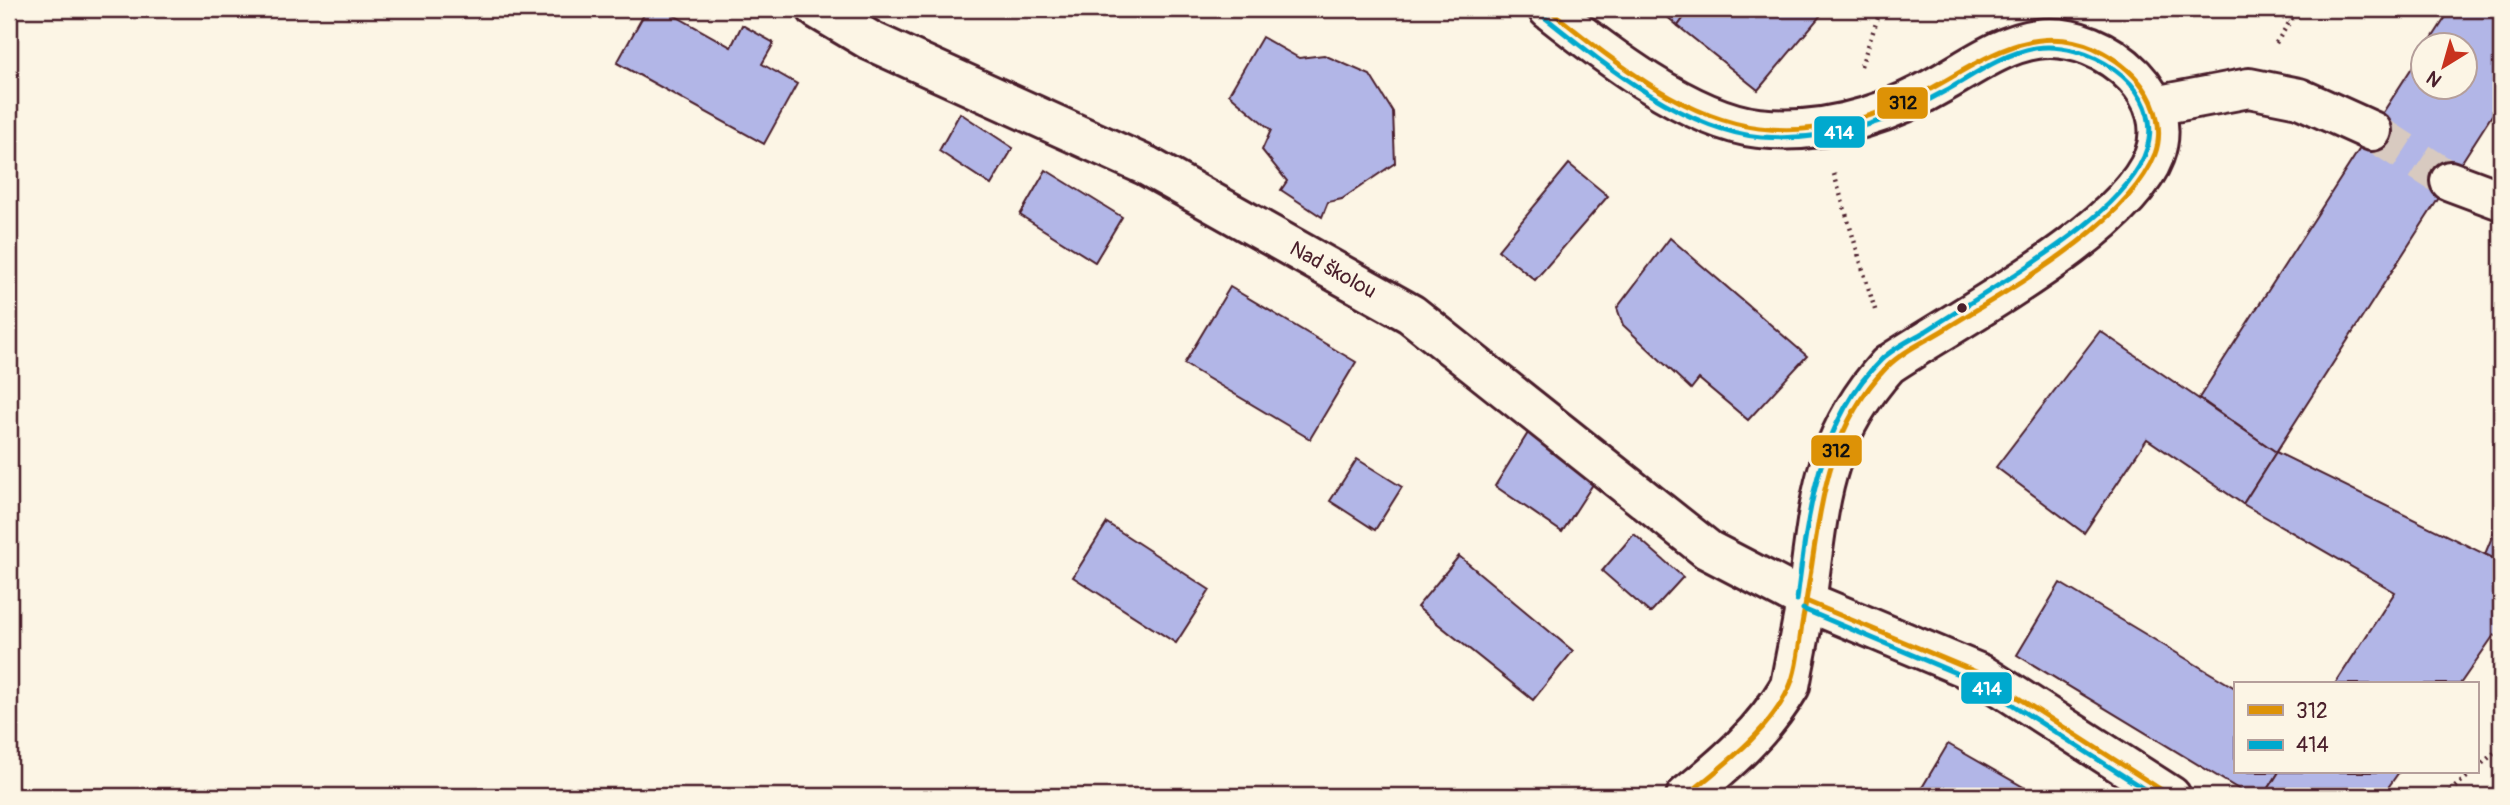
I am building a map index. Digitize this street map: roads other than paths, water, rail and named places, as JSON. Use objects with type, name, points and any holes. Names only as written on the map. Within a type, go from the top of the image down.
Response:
[{"type":"street","name":"Nad školou","points":[[817,9],[871,41],[1147,166],[1411,314],[1708,550],[1806,601],[1981,674],[2171,796]]},
{"type":"street","points":[[1548,9],[1602,52],[1669,95],[1756,128],[1804,129],[1841,123],[1906,104],[2002,49],[2040,38],[2074,41],[2112,57],[2142,85],[2154,106],[2158,122],[2154,156],[2147,171],[2120,204],[2089,233],[2051,261],[1888,365],[1869,386],[1836,444],[1823,481],[1806,601],[1790,686],[1773,715],[1743,749],[1686,796]]},
{"type":"street","points":[[2154,106],[2249,88],[2299,98],[2372,131]]},
{"type":"street","points":[[2450,181],[2501,200]]},
{"type":"tunnel","points":[[2372,131],[2450,181]]}]
